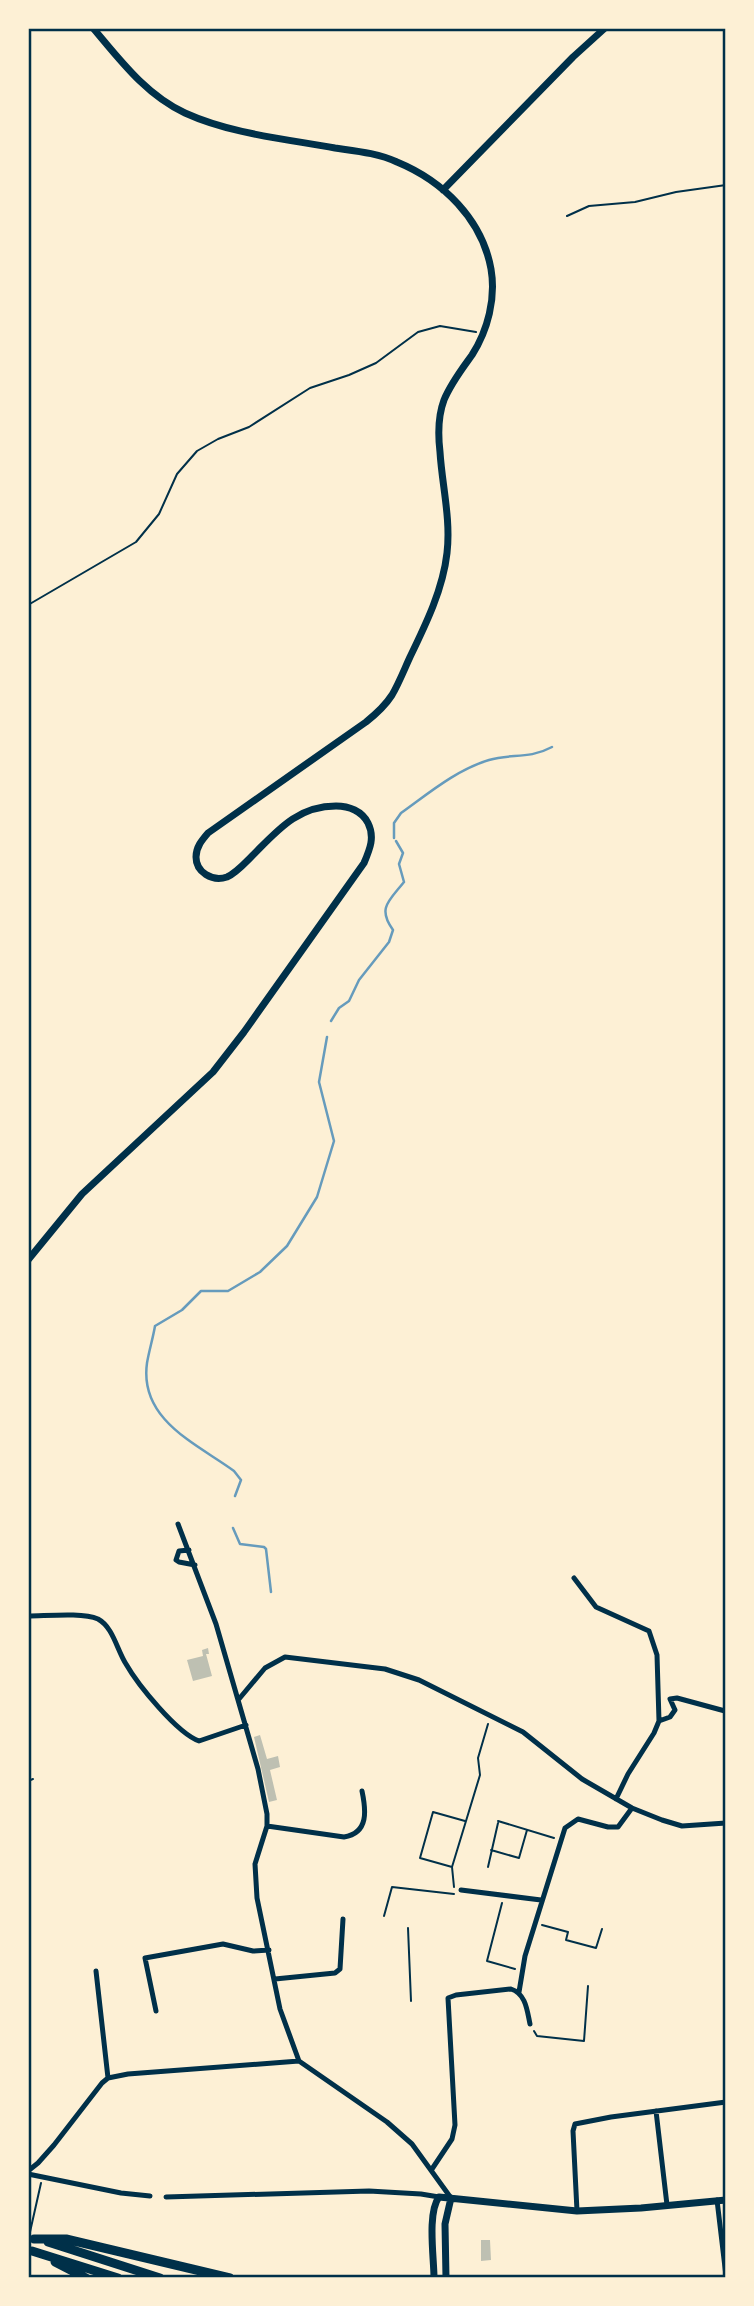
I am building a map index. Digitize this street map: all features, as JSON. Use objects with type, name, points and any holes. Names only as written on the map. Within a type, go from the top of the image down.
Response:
[{"type":"highway","points":[[31,2239],[82,2252],[160,2278]]},
{"type":"highway","points":[[31,2239],[66,2239],[230,2278]]},
{"type":"highway","points":[[86,2278],[32,2251],[118,2278]]},
{"type":"main road","points":[[28,1260],[82,1194],[213,1072],[364,863],[371,846],[372,831],[365,818],[344,806],[315,807],[298,815],[283,825],[239,869],[227,877],[208,876],[201,871],[196,857],[198,848],[208,834],[354,731],[380,710],[391,697],[423,630],[444,572],[448,538],[438,431],[444,401],[484,332],[491,302],[492,281],[488,256],[476,226],[443,190],[405,166],[374,154],[247,132],[187,114],[160,99],[137,79],[93,28]]},
{"type":"main road","points":[[443,190],[573,57],[605,28]]},
{"type":"main road","points":[[434,2278],[433,2215],[439,2197],[577,2211],[726,2200]]},
{"type":"main road","points":[[446,2278],[445,2224],[451,2198]]},
{"type":"street","points":[[178,1524],[216,1624],[246,1725],[267,1814],[267,1826],[255,1864],[254,1880],[280,2009],[299,2061],[387,2122],[412,2144],[451,2198]]},
{"type":"street","points":[[189,1550],[179,1552],[176,1560],[195,1565]]},
{"type":"street","points":[[574,1578],[596,1607],[649,1631],[657,1656],[659,1721],[628,1774],[617,1799]]},
{"type":"street","points":[[28,1616],[85,1617],[100,1620],[109,1629],[125,1662],[142,1687],[181,1730],[192,1738],[199,1741],[246,1725]]},
{"type":"street","points":[[239,1699],[265,1668],[277,1661],[295,1657],[385,1669],[403,1674],[523,1732],[582,1779],[632,1808],[682,1826],[726,1823]]},
{"type":"street","points":[[660,1702],[677,1698],[725,1711]]},
{"type":"street","points":[[659,1721],[670,1717],[675,1710],[670,1699]]},
{"type":"street","points":[[267,1826],[344,1837],[354,1835],[360,1829],[366,1809],[362,1791]]},
{"type":"street","points":[[519,1992],[534,1923],[565,1828],[578,1819],[618,1827],[632,1808]]},
{"type":"street","points":[[461,1890],[541,1900]]},
{"type":"street","points":[[275,1979],[335,1973],[340,1969],[343,1919]]},
{"type":"street","points":[[156,2011],[145,1958],[223,1944],[253,1951],[269,1950]]},
{"type":"street","points":[[96,1971],[108,2078]]},
{"type":"street","points":[[432,2169],[448,2148],[455,2133],[448,1998],[511,1989],[519,1992],[523,1998],[530,2024]]},
{"type":"street","points":[[150,2196],[121,2193],[28,2173],[108,2078],[128,2074],[299,2061]]},
{"type":"street","points":[[577,2211],[573,2131],[575,2124],[726,2102]]},
{"type":"street","points":[[656,2111],[667,2205]]},
{"type":"street","points":[[166,2197],[369,2192],[439,2197]]},
{"type":"street","points":[[717,2200],[726,2276]]},
{"type":"path","points":[[567,216],[589,206],[635,202],[676,192],[726,185]]},
{"type":"path","points":[[28,605],[136,542],[159,514],[177,474],[197,451],[249,427],[310,388],[349,376],[376,363],[418,332],[440,326],[484,332]]},
{"type":"path","points":[[384,1916],[392,1887],[455,1894],[452,1867],[480,1775],[478,1758],[490,1716]]},
{"type":"path","points":[[28,1781],[33,1779]]},
{"type":"path","points":[[452,1867],[421,1858],[433,1812],[466,1821]]},
{"type":"path","points":[[488,1867],[498,1822],[561,1839]]},
{"type":"path","points":[[491,1850],[519,1858],[528,1829]]},
{"type":"path","points":[[505,1896],[487,1961],[522,1971]]},
{"type":"path","points":[[534,1923],[568,1932],[566,1940],[596,1948],[602,1929]]},
{"type":"path","points":[[408,1928],[411,2001]]},
{"type":"path","points":[[530,2024],[537,2036],[584,2040],[588,1986]]},
{"type":"path","points":[[31,2239],[42,2178]]},
{"type":"building","points":[[208,1648],[209,1654],[206,1654],[212,1676],[193,1681],[187,1660],[203,1656],[202,1650]]},
{"type":"building","points":[[260,1735],[267,1759],[278,1756],[280,1767],[270,1770],[277,1800],[269,1802],[254,1737]]},
{"type":"building","points":[[481,2240],[490,2240],[491,2260],[481,2261]]},
{"type":"waterway","points":[[394,838],[394,823],[401,813],[454,776],[489,760],[535,754],[552,747]]},
{"type":"waterway","points":[[331,1021],[339,1008],[349,1001],[359,980],[389,942],[393,930],[385,910],[404,882],[399,864],[403,853],[396,841]]},
{"type":"waterway","points":[[235,1496],[241,1480],[234,1471],[188,1440],[161,1415],[152,1400],[147,1383],[148,1358],[155,1326],[182,1310],[201,1291],[228,1291],[260,1272],[287,1246],[317,1197],[334,1141],[319,1082],[327,1037]]},
{"type":"waterway","points":[[233,1528],[240,1544],[266,1549],[271,1592]]}]
